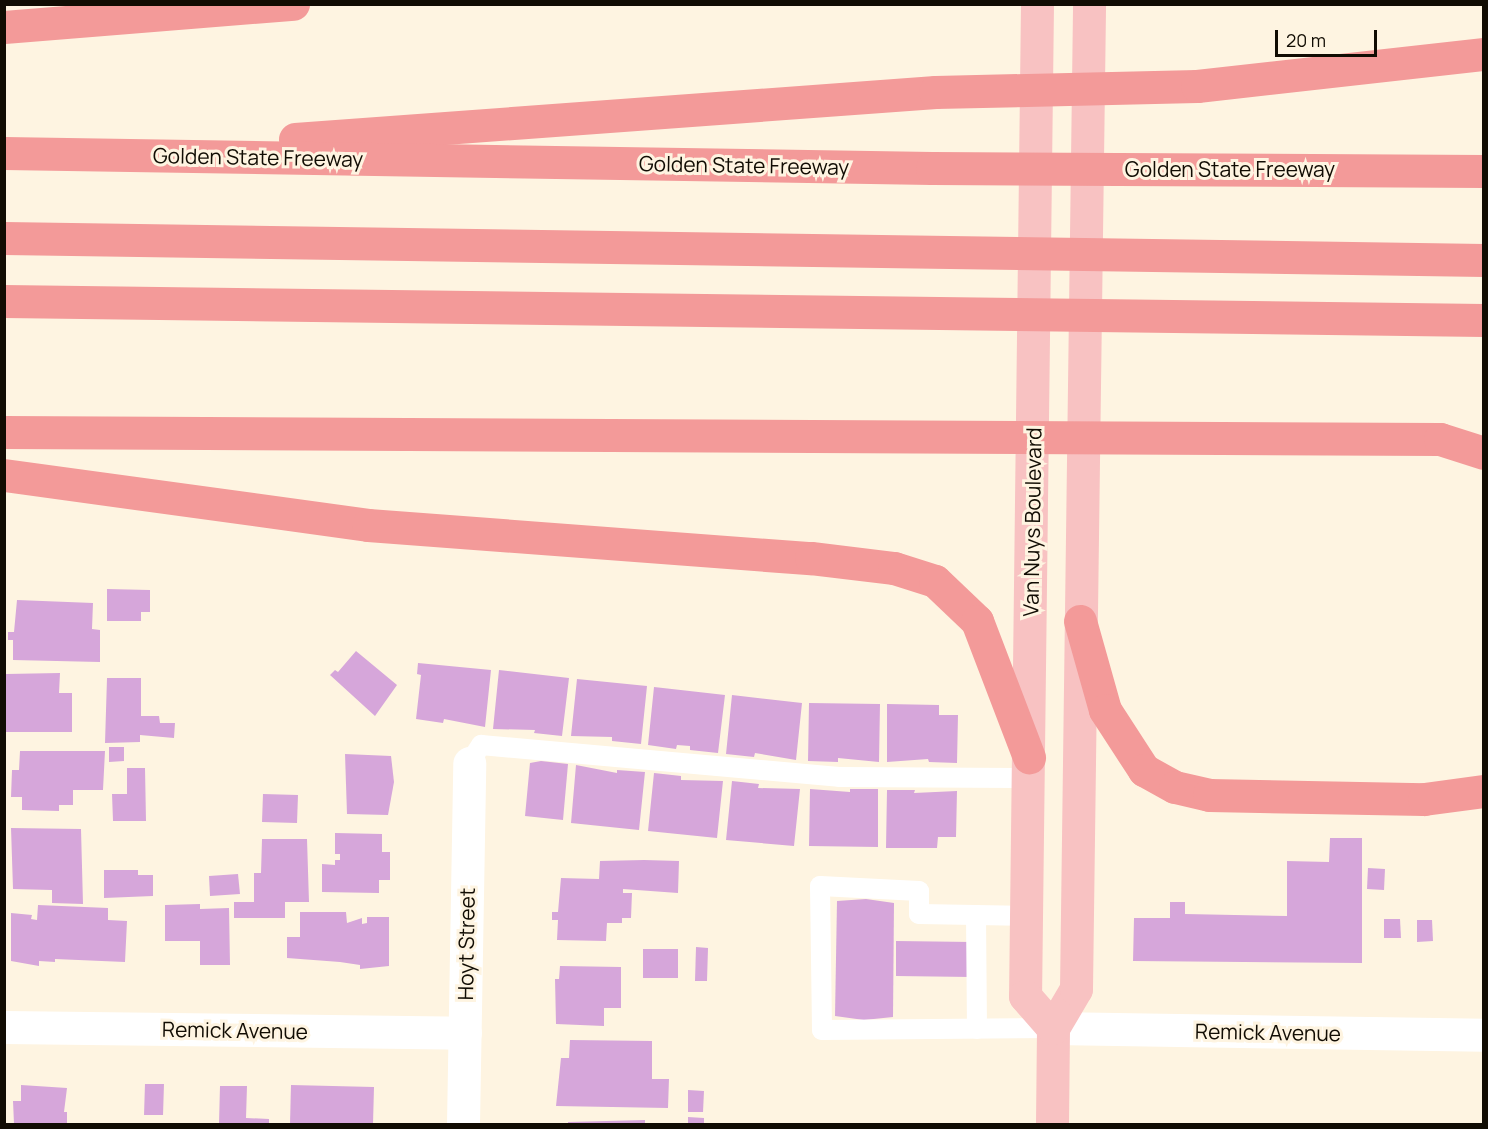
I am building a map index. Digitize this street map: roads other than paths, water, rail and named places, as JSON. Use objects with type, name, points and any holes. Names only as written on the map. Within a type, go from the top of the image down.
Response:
[{"type":"highway","points":[[4,27],[293,4]]},
{"type":"highway","points":[[82,154],[935,92],[1197,86],[1484,54]]},
{"type":"highway","name":"Golden State Freeway","points":[[4,153],[932,168],[1484,171]]},
{"type":"highway","points":[[4,238],[652,250],[931,249],[1194,257],[1484,260]]},
{"type":"highway","points":[[4,301],[933,315],[1484,320]]},
{"type":"highway","points":[[4,432],[1440,439],[1484,453]]},
{"type":"highway","points":[[4,475],[368,525],[811,558],[894,568],[935,581],[977,621],[1029,768]]},
{"type":"highway","points":[[1080,621],[1105,710],[1144,770],[1175,787],[1209,795],[1424,799],[1484,791]]},
{"type":"main road","name":"Van Nuys Boulevard","points":[[1037,4],[1029,768],[1024,996],[1053,1028]]},
{"type":"main road","points":[[1052,1125],[1053,1028],[1076,989],[1089,4]]},
{"type":"street","name":"Hoyt Street","points":[[463,1125],[469,763]]},
{"type":"street","name":"Remick Avenue","points":[[4,1027],[465,1033]]},
{"type":"street","name":"Remick Avenue","points":[[1053,1028],[1484,1035]]},
{"type":"lane","points":[[469,763],[481,744],[839,777],[1029,768]]},
{"type":"lane","points":[[1026,916],[919,914],[919,891],[820,886],[822,1030],[1053,1028]]},
{"type":"lane","points":[[976,915],[977,1029]]}]
